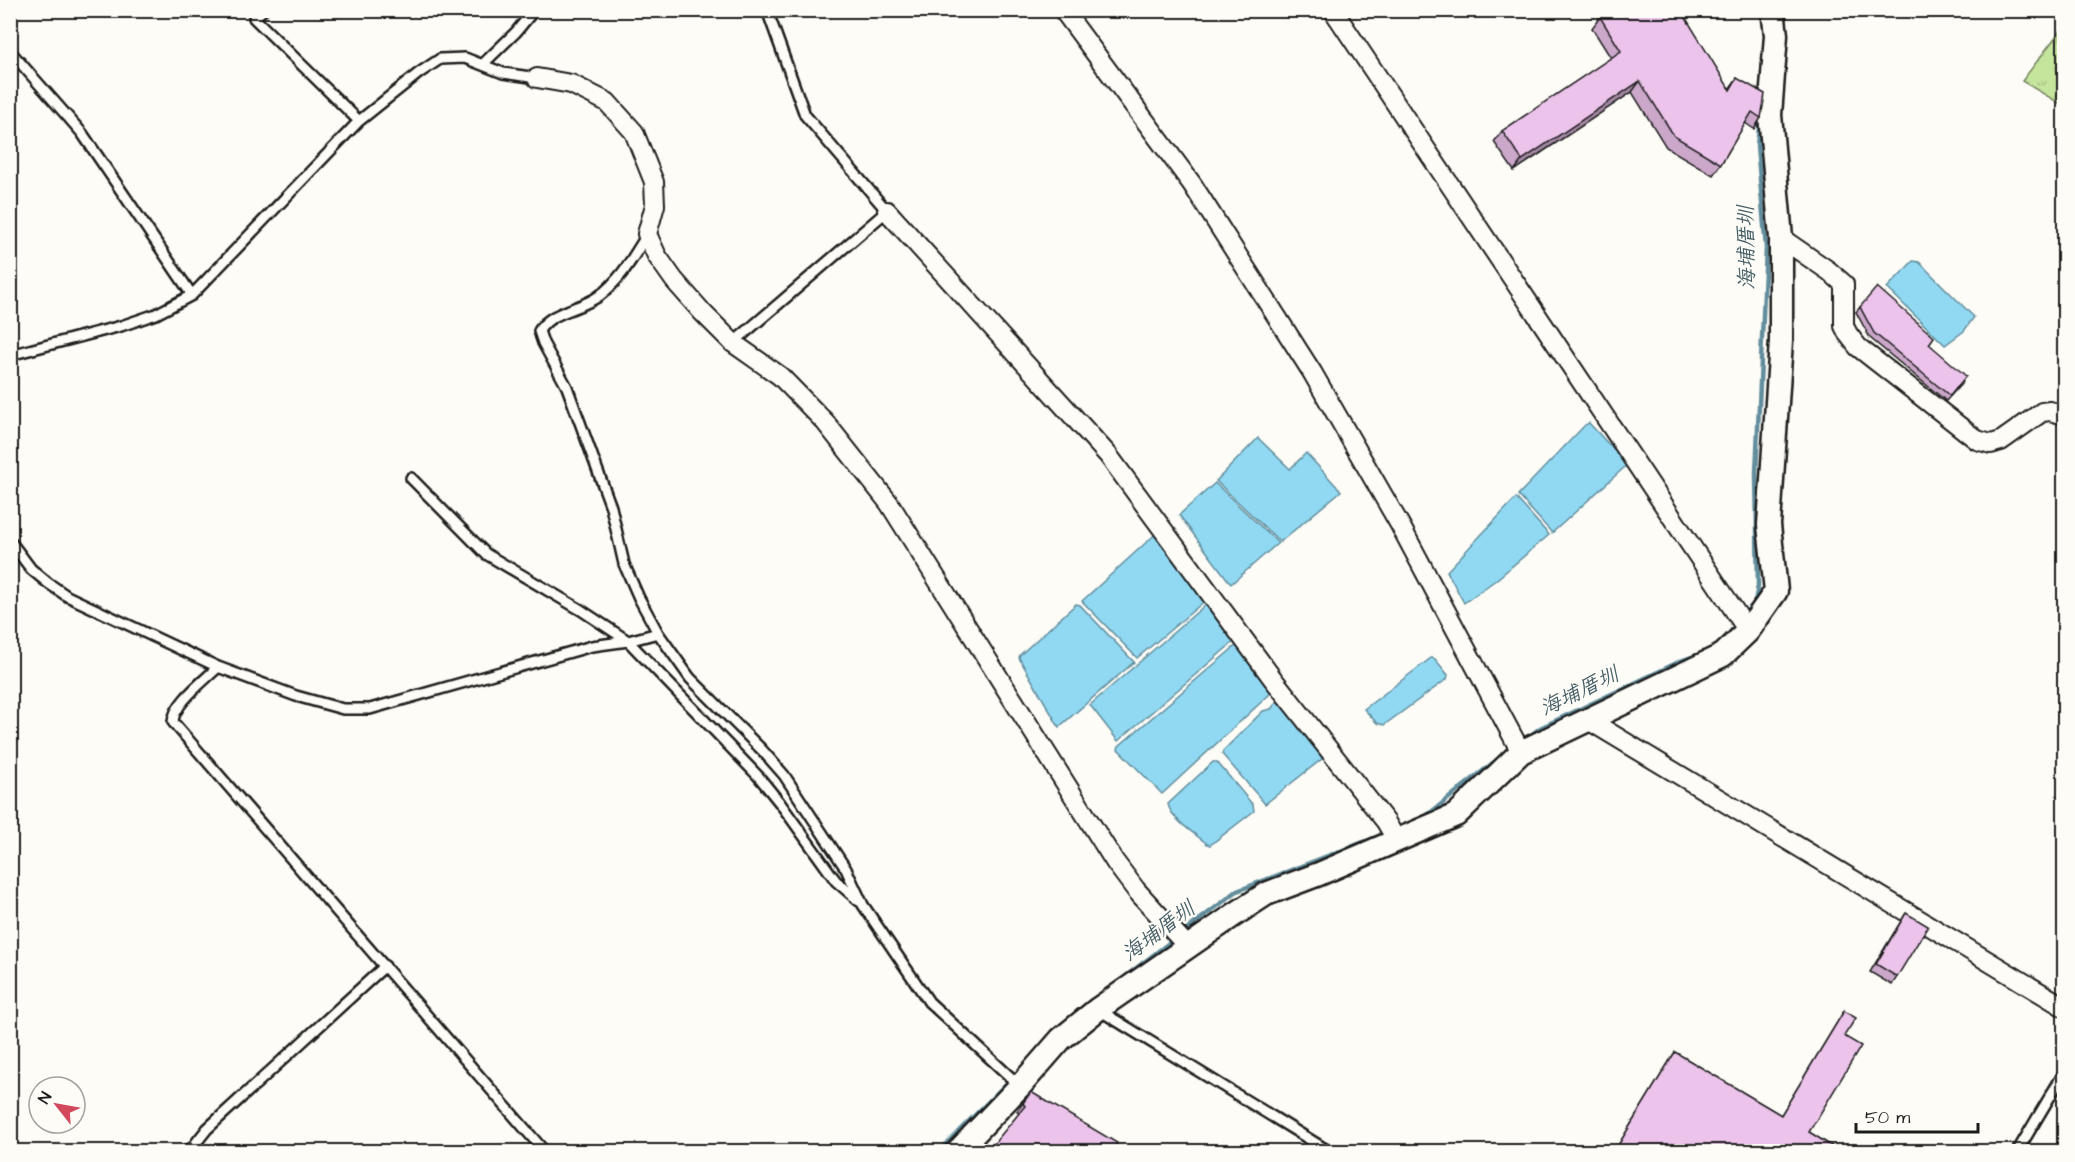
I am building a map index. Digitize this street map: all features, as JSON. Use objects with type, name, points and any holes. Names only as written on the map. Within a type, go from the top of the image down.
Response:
[{"type":"street","points":[[1063,10],[1192,184],[1312,372],[1400,525],[1517,743]]},
{"type":"street","points":[[1333,10],[1748,631]]},
{"type":"street","points":[[957,1152],[1061,1039],[1098,1009],[1187,946],[1266,894],[1392,831],[1455,815],[1517,743],[1590,721],[1722,655],[1748,631],[1776,591],[1769,525],[1781,341],[1781,238],[1770,115],[1776,36],[1773,10]]},
{"type":"street","points":[[537,78],[571,84],[607,102],[634,132],[654,182],[655,205],[647,234],[657,256],[703,314],[733,342],[780,376],[825,423],[889,503],[1115,862],[1136,890],[1187,946]]},
{"type":"street","points":[[887,210],[1108,455],[1273,679],[1392,831]]},
{"type":"street","points":[[1781,238],[1829,271],[1844,285],[1844,326],[1858,346],[1977,440],[1991,444],[2001,441],[2042,412],[2050,411],[2064,415]]},
{"type":"street","points":[[1590,721],[2064,1007]]},
{"type":"lane","points":[[263,10],[254,18],[359,121]]},
{"type":"lane","points":[[483,64],[516,32],[534,10]]},
{"type":"lane","points":[[733,342],[887,210],[805,115],[767,10]]},
{"type":"lane","points":[[10,51],[81,133],[192,295]]},
{"type":"lane","points":[[10,355],[130,323],[156,314],[192,295],[359,121],[440,59],[465,58],[503,73],[537,78]]},
{"type":"lane","points":[[647,234],[622,274],[598,297],[550,320],[539,331],[567,387],[611,507],[624,564],[658,633],[690,678],[762,750],[783,775],[846,869],[863,904],[929,1002],[1020,1086]]},
{"type":"lane","points":[[411,478],[486,554],[581,610],[628,641],[759,777],[836,881],[863,904]]},
{"type":"lane","points":[[10,541],[31,569],[48,584],[67,596],[218,667],[296,696],[343,709],[370,709],[592,646],[628,641],[658,633]]},
{"type":"lane","points":[[218,667],[179,705],[173,714],[173,722],[545,1152]]},
{"type":"lane","points":[[183,1152],[192,1148],[207,1129],[385,966]]},
{"type":"lane","points":[[1098,1009],[1330,1152]]},
{"type":"lane","points":[[2017,1152],[2064,1073]]},
{"type":"green space","points":[[2064,26],[2064,106],[2022,81]]},
{"type":"water","points":[[1913,261],[1919,262],[1974,317],[1964,331],[1945,345],[1887,288]]},
{"type":"water","points":[[1589,423],[1626,463],[1626,466],[1552,533],[1518,495]]},
{"type":"water","points":[[1258,438],[1290,469],[1306,453],[1341,491],[1280,542],[1216,481]]},
{"type":"water","points":[[1215,483],[1278,543],[1231,584],[1179,515]]},
{"type":"water","points":[[1516,498],[1549,535],[1497,579],[1464,603],[1447,571]]},
{"type":"water","points":[[1162,528],[1213,594],[1137,658],[1082,601]]},
{"type":"water","points":[[1212,599],[1244,633],[1118,741],[1090,705]]},
{"type":"water","points":[[1076,604],[1080,605],[1134,662],[1059,727],[1019,658]]},
{"type":"water","points":[[1246,637],[1280,680],[1271,693],[1162,794],[1118,749],[1119,746]]},
{"type":"water","points":[[1431,658],[1435,659],[1448,675],[1447,679],[1384,725],[1377,723],[1364,709]]},
{"type":"water","points":[[1286,690],[1332,751],[1265,804],[1222,754],[1263,711],[1271,709]]},
{"type":"water","points":[[1213,762],[1217,762],[1253,805],[1254,811],[1210,845],[1178,820],[1168,804]]},
{"type":"building","points":[[1610,10],[1681,10],[1730,90],[1737,78],[1765,94],[1761,118],[1752,112],[1721,164],[1674,136],[1640,81],[1522,160],[1502,131],[1621,51],[1600,17]]},
{"type":"building","points":[[1877,287],[1934,337],[1929,344],[1966,376],[1950,396],[1874,333],[1860,307]]},
{"type":"building","points":[[1906,913],[1928,926],[1897,977],[1876,964]]},
{"type":"building","points":[[1844,1011],[1856,1018],[1844,1036],[1861,1046],[1809,1132],[1841,1152],[1614,1152],[1675,1052],[1781,1115]]},
{"type":"building","points":[[1031,1092],[1117,1143],[1112,1152],[987,1152],[1025,1106],[1023,1103]]},
{"type":"waterway","name":"海埔厝圳","points":[[1743,616],[1755,602],[1758,586],[1756,473],[1766,248],[1757,145],[1760,120]]},
{"type":"waterway","name":"海埔厝圳","points":[[1726,637],[1738,623]]},
{"type":"waterway","name":"海埔厝圳","points":[[1527,738],[1540,728],[1697,655]]},
{"type":"waterway","name":"海埔厝圳","points":[[1425,817],[1503,755]]},
{"type":"waterway","name":"海埔厝圳","points":[[1181,934],[1237,891],[1379,836]]},
{"type":"waterway","name":"海埔厝圳","points":[[1126,976],[1174,939]]},
{"type":"waterway","name":"海埔厝圳","points":[[938,1152],[1013,1077]]}]
